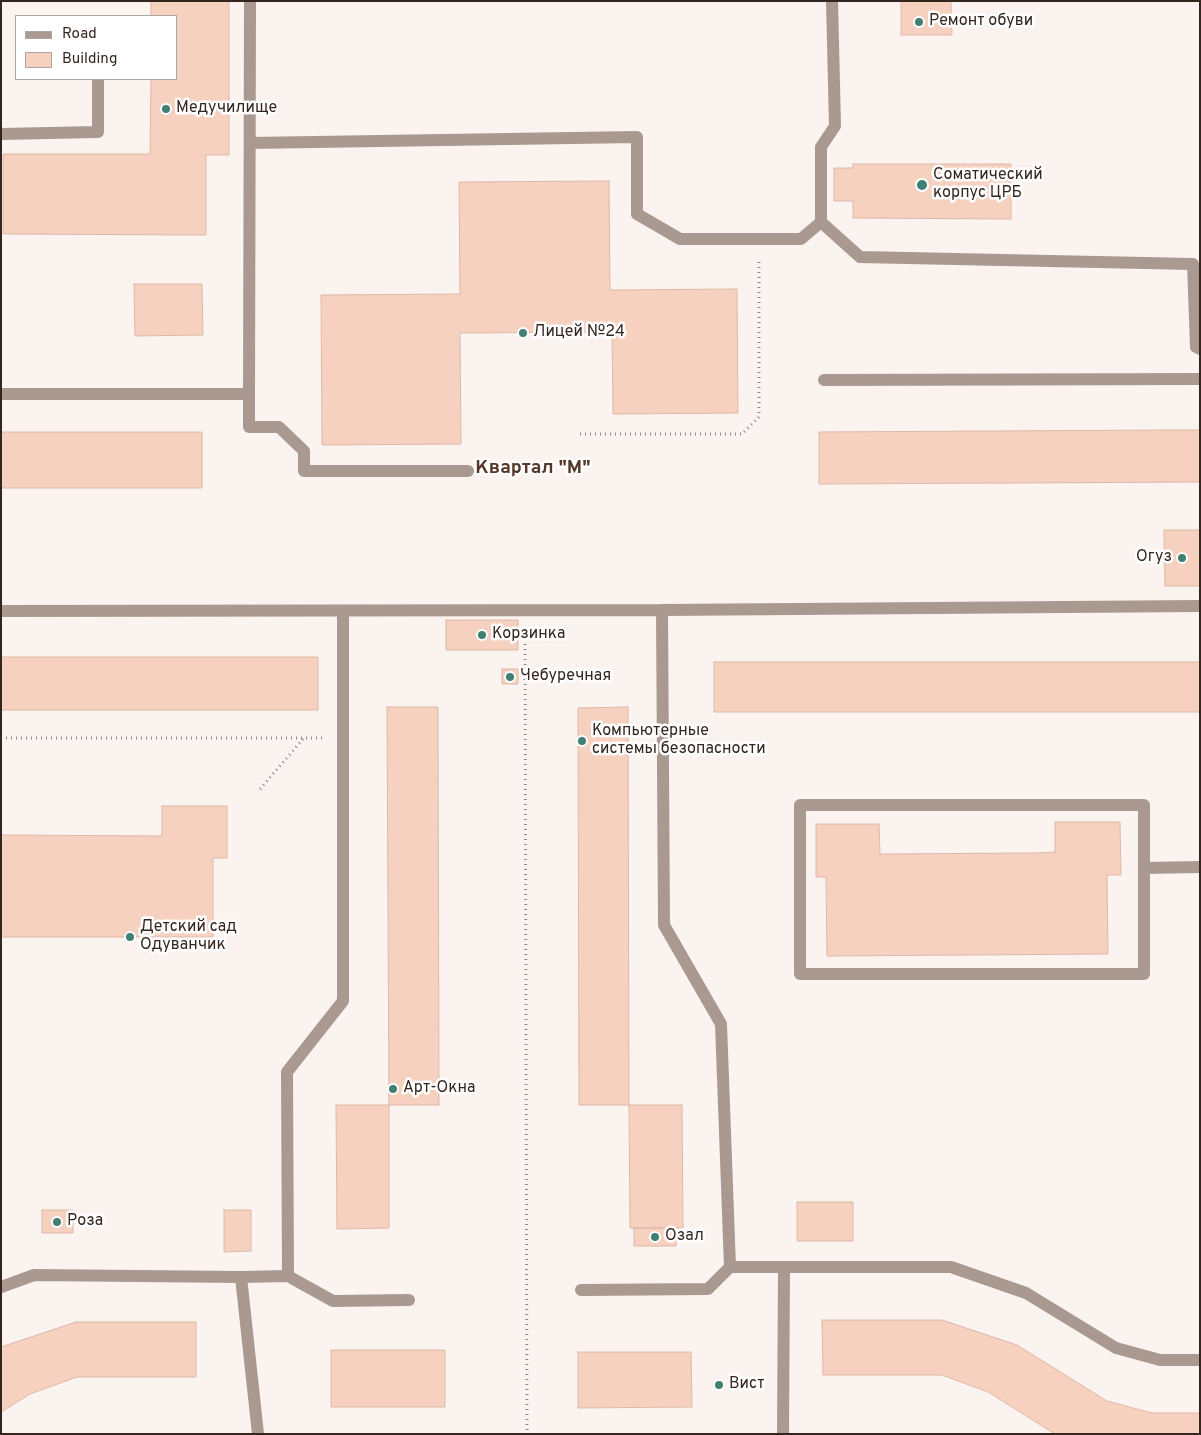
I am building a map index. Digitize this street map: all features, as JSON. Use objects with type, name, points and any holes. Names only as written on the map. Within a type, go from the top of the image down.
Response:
[{"type":"lane","points":[[250,1],[249,427],[280,427],[304,451],[304,471],[468,471]]},
{"type":"lane","points":[[832,1],[835,126],[821,147],[821,222],[860,257],[1193,264],[1196,347],[1200,349]]},
{"type":"lane","points":[[1,134],[98,132],[98,80]]},
{"type":"lane","points":[[250,143],[637,137],[637,214],[680,239],[801,239],[821,222]]},
{"type":"lane","points":[[824,380],[1200,379]]},
{"type":"lane","points":[[1,394],[249,394]]},
{"type":"lane","points":[[1,611],[662,610],[1200,606]]},
{"type":"lane","points":[[288,1276],[287,1072],[343,1001],[343,610]]},
{"type":"lane","points":[[581,1290],[708,1290],[730,1267],[721,1024],[664,925],[662,610]]},
{"type":"lane","points":[[800,805],[1144,805],[1144,868],[1144,974],[800,974],[800,805]]},
{"type":"lane","points":[[1144,868],[1200,868]]},
{"type":"lane","points":[[730,1267],[951,1267],[1026,1293],[1116,1348],[1160,1360],[1200,1360]]},
{"type":"lane","points":[[783,1434],[784,1268]]},
{"type":"lane","points":[[1,1287],[34,1275],[288,1276],[333,1301],[409,1300]]},
{"type":"lane","points":[[241,1277],[258,1434]]},
{"type":"path","points":[[580,434],[742,434],[759,417],[759,239]]},
{"type":"path","points":[[525,610],[526,1434]]},
{"type":"path","points":[[1,738],[343,738]]},
{"type":"path","points":[[260,788],[305,738]]},
{"type":"building","points":[[151,1],[229,1],[229,155],[206,155],[206,235],[3,234],[3,154],[150,154],[151,80],[178,80],[178,15],[151,15]]},
{"type":"building","points":[[901,1],[951,1],[952,35],[901,35]]},
{"type":"building","name":"Соматический корпус ЦРБ","points":[[853,164],[1011,164],[1011,219],[853,218],[853,201],[834,201],[834,168],[853,168]]},
{"type":"building","points":[[609,181],[610,290],[737,289],[738,413],[613,414],[612,332],[460,333],[461,444],[322,445],[321,295],[460,294],[459,182]]},
{"type":"building","points":[[134,284],[202,284],[203,335],[135,336]]},
{"type":"building","points":[[1200,430],[1200,482],[819,484],[819,432]]},
{"type":"building","points":[[1,432],[202,432],[202,488],[1,488]]},
{"type":"building","name":"Огуз","points":[[1164,530],[1200,530],[1200,586],[1165,586]]},
{"type":"building","name":"Корзинка","points":[[446,620],[518,620],[518,650],[446,650]]},
{"type":"building","points":[[1,657],[318,657],[318,710],[1,710]]},
{"type":"building","points":[[714,662],[1200,662],[1200,712],[714,712]]},
{"type":"building","name":"Чебуречная","points":[[502,669],[518,669],[518,684],[502,684]]},
{"type":"building","points":[[387,707],[438,707],[439,1105],[389,1105]]},
{"type":"building","points":[[628,707],[629,1105],[579,1105],[578,708]]},
{"type":"building","points":[[162,806],[227,806],[227,858],[213,858],[213,937],[1,937],[1,835],[162,836]]},
{"type":"building","points":[[1055,822],[1120,822],[1121,875],[1107,875],[1108,954],[827,956],[826,877],[816,877],[816,824],[879,824],[880,854],[1036,853],[1055,852]]},
{"type":"building","points":[[336,1105],[389,1105],[389,1228],[337,1229]]},
{"type":"building","points":[[629,1105],[682,1105],[683,1228],[630,1228]]},
{"type":"building","points":[[797,1202],[853,1202],[853,1241],[797,1241]]},
{"type":"building","name":"Роза","points":[[42,1210],[73,1210],[73,1233],[42,1233]]},
{"type":"building","points":[[224,1210],[251,1210],[251,1251],[224,1252]]},
{"type":"building","name":"Озал","points":[[634,1228],[676,1228],[676,1246],[634,1246]]},
{"type":"building","points":[[822,1320],[942,1320],[1017,1345],[1107,1401],[1152,1413],[1200,1413],[1200,1434],[1055,1434],[988,1392],[942,1375],[823,1375]]},
{"type":"building","points":[[76,1322],[196,1322],[196,1377],[77,1377],[30,1394],[1,1412],[1,1347]]},
{"type":"building","points":[[331,1350],[445,1350],[445,1407],[331,1407]]},
{"type":"building","points":[[578,1352],[691,1352],[692,1407],[578,1408]]},
{"type":"place","name":"Ремонт обуви","points":[[919,22]]},
{"type":"place","name":"Медучилище","points":[[166,109]]},
{"type":"place","name":"Соматический корпус ЦРБ","points":[[922,185]]},
{"type":"place","name":"Лицей №24","points":[[523,333]]},
{"type":"place","name":"Огуз","points":[[1182,558]]},
{"type":"place","name":"Корзинка","points":[[482,635]]},
{"type":"place","name":"Чебуречная","points":[[510,677]]},
{"type":"place","name":"Компьютерные системы безопасности","points":[[582,741]]},
{"type":"place","name":"Детский сад Одуванчик","points":[[130,937]]},
{"type":"place","name":"Арт-Окна","points":[[393,1089]]},
{"type":"place","name":"Роза","points":[[57,1222]]},
{"type":"place","name":"Озал","points":[[655,1237]]},
{"type":"place","name":"Вист","points":[[719,1385]]},
{"type":"district","name":"Квартал \"М\"","points":[[533,469]]}]
